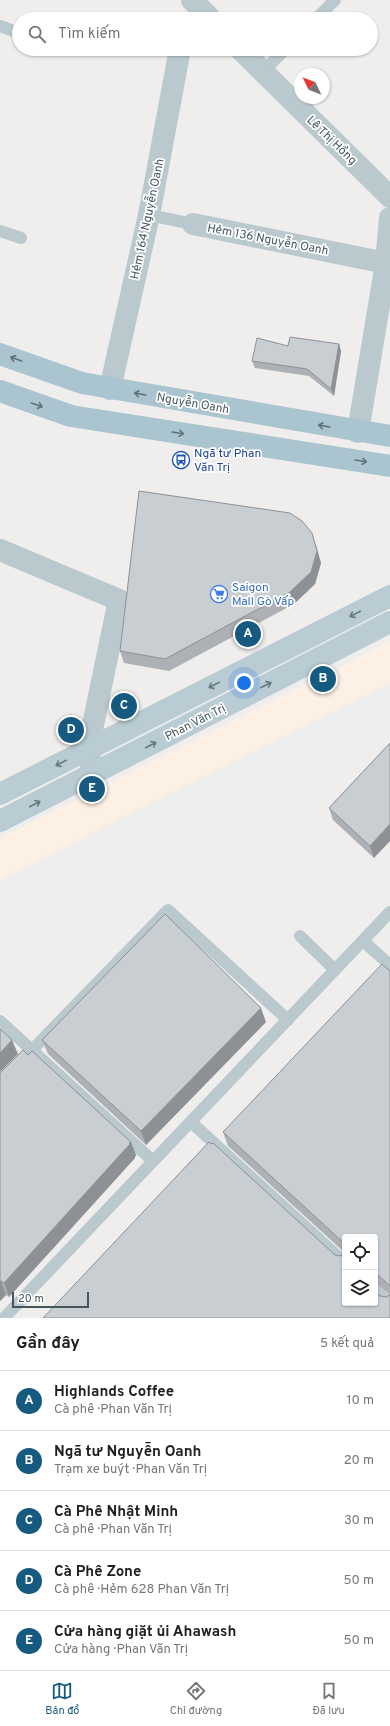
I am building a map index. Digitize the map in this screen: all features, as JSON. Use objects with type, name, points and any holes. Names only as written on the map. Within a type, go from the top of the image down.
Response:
[{"type":"main road","name":"Nguyễn Oanh","points":[[0,354],[82,383],[110,389],[358,432],[390,436]]},
{"type":"main road","points":[[0,391],[71,416],[390,466]]},
{"type":"main road","name":"Phan Văn Trị","points":[[0,794],[390,596]]},
{"type":"main road","name":"Phan Văn Trị","points":[[0,821],[390,622]]},
{"type":"street","points":[[188,12],[191,0],[204,12]]},
{"type":"street","name":"Hẻm 164 Nguyễn Oanh","points":[[110,389],[149,215],[179,56]]},
{"type":"street","name":"Lê Thị Hồng","points":[[247,56],[390,197]]},
{"type":"street","points":[[358,432],[386,263],[390,218]]},
{"type":"street","name":"Hẻm 136 Nguyễn Oanh","points":[[193,224],[386,263]]},
{"type":"street","points":[[0,550],[119,600],[88,750],[93,774]]},
{"type":"lane","points":[[323,12],[335,0]]},
{"type":"lane","points":[[0,26],[12,30]]},
{"type":"lane","points":[[262,72],[279,56]]},
{"type":"lane","name":"Hẻm 136 Nguyễn Oanh","points":[[149,215],[193,224]]},
{"type":"lane","points":[[0,231],[21,238]]},
{"type":"lane","points":[[0,1083],[168,910],[288,1020]]},
{"type":"lane","points":[[4,1313],[191,1122],[390,912]]},
{"type":"lane","points":[[300,936],[335,970]]},
{"type":"lane","points":[[363,941],[390,965]]},
{"type":"lane","points":[[0,1021],[153,1161]]},
{"type":"lane","points":[[191,1122],[342,1260]]},
{"type":"lane","points":[[378,1293],[390,1304]]},
{"type":"shaded area","points":[[390,642],[390,683],[0,879],[0,838]]},
{"type":"building","points":[[290,337],[339,344],[331,389],[307,369],[252,361],[257,338],[288,346]]},
{"type":"building","name":"Saigon Mall Gò Vấp","points":[[139,491],[290,513],[302,521],[312,533],[317,551],[311,572],[290,592],[165,659],[120,651]]},
{"type":"building","points":[[390,743],[390,824],[370,846],[329,808]]},
{"type":"building","points":[[165,914],[261,1008],[141,1131],[42,1040]]},
{"type":"building","points":[[382,964],[390,971],[390,1286],[378,1275],[378,1234],[342,1234],[342,1241],[223,1132]]},
{"type":"building","points":[[0,1029],[12,1040],[0,1053]]},
{"type":"building","points":[[23,1050],[28,1055],[32,1051],[131,1142],[4,1283],[1,1281],[0,1282],[0,1073]]},
{"type":"building","points":[[209,1142],[211,1144],[213,1143],[335,1255],[342,1255],[342,1306],[378,1306],[378,1294],[380,1296],[387,1297],[390,1294],[390,1318],[43,1318]]},
{"type":"place","name":"Ngã tư Phan Văn Trị","points":[[181,460]]},
{"type":"place","name":"Saigon Mall Gò Vấp","points":[[219,594]]},
{"type":"place","name":"Highlands Coffee","points":[[248,634]]},
{"type":"place","name":"Ngã tư Nguyễn Oanh","points":[[323,679]]},
{"type":"place","name":"Cà Phê Nhật Minh","points":[[124,706]]},
{"type":"place","name":"Cà Phê Zone","points":[[71,730]]},
{"type":"place","name":"Cửa hàng giặt ủi Ahawash","points":[[92,789]]}]
